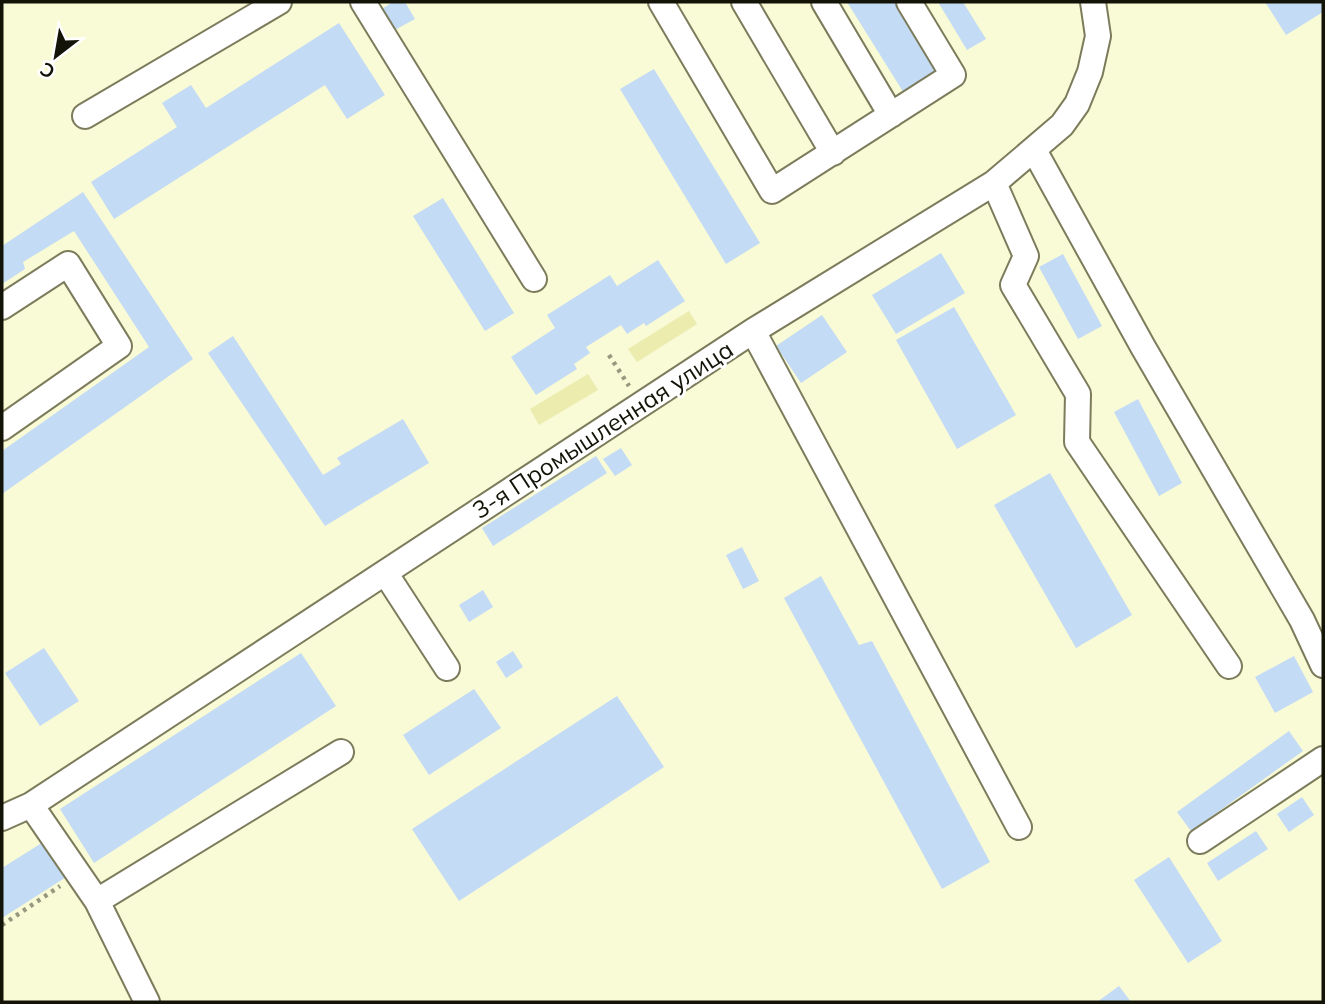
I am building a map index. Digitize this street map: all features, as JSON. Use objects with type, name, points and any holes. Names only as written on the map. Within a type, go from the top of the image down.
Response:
[{"type":"street","points":[[85,116],[279,2]]},
{"type":"street","points":[[363,2],[534,279]]},
{"type":"street","points":[[662,2],[772,191],[953,75],[909,2]]},
{"type":"street","points":[[744,2],[833,153]]},
{"type":"street","points":[[824,2],[891,115]]},
{"type":"street","name":"3-я Промышленная улица","points":[[2,818],[31,806],[753,331],[994,183],[1062,125],[1077,104],[1090,72],[1098,36],[1093,2]]},
{"type":"street","points":[[1034,150],[1143,347],[1302,620],[1323,665]]},
{"type":"street","points":[[994,183],[1026,256],[1013,285],[1078,394],[1077,442],[1229,666]]},
{"type":"street","points":[[2,307],[68,264],[118,346],[2,428]]},
{"type":"street","points":[[753,331],[1019,827]]},
{"type":"street","points":[[386,574],[447,668]]},
{"type":"street","points":[[97,901],[341,752]]},
{"type":"street","points":[[1200,841],[1323,759]]},
{"type":"street","points":[[31,806],[97,901],[147,1002]]},
{"type":"path","points":[[2,925],[78,874]]},
{"type":"green space","points":[[689,311],[697,324],[637,362],[628,349]]},
{"type":"green space","points":[[588,374],[598,390],[539,425],[530,409]]},
{"type":"building","points":[[393,2],[405,2],[415,19],[393,31],[380,10]]},
{"type":"building","points":[[847,2],[900,2],[945,74],[907,98]]},
{"type":"building","points":[[938,2],[963,2],[986,39],[967,50]]},
{"type":"building","points":[[1265,2],[1323,2],[1323,12],[1286,35]]},
{"type":"building","points":[[339,23],[385,95],[347,119],[325,85],[114,219],[91,182],[177,127],[162,103],[191,85],[206,108]]},
{"type":"building","points":[[654,69],[760,243],[726,264],[620,89]]},
{"type":"building","points":[[83,192],[193,359],[2,494],[2,451],[149,347],[74,231],[23,262],[25,269],[2,284],[2,246]]},
{"type":"building","points":[[443,198],[514,313],[485,331],[413,216]]},
{"type":"building","points":[[941,253],[965,293],[896,334],[872,295]]},
{"type":"building","points":[[1063,254],[1102,326],[1078,339],[1039,267]]},
{"type":"building","points":[[658,260],[685,301],[646,326],[644,323],[627,334],[621,325],[586,347],[590,353],[574,364],[577,369],[536,395],[511,357],[555,328],[547,315],[610,275],[617,286]]},
{"type":"building","points":[[954,307],[1016,415],[957,449],[896,340]]},
{"type":"building","points":[[822,315],[847,352],[801,383],[776,346]]},
{"type":"building","points":[[233,336],[323,475],[341,464],[337,458],[403,419],[429,463],[325,526],[208,353]]},
{"type":"building","points":[[1138,399],[1182,483],[1159,496],[1114,412]]},
{"type":"building","points":[[621,448],[632,465],[615,476],[603,459]]},
{"type":"building","points":[[596,456],[607,473],[493,546],[482,528]]},
{"type":"building","points":[[1050,473],[1132,615],[1076,648],[994,505]]},
{"type":"building","points":[[742,547],[759,581],[743,589],[726,555]]},
{"type":"building","points":[[821,576],[859,645],[872,641],[990,862],[942,889],[784,598]]},
{"type":"building","points":[[483,590],[493,607],[469,622],[459,605]]},
{"type":"building","points":[[44,648],[79,701],[40,726],[5,673]]},
{"type":"building","points":[[513,651],[523,667],[506,678],[496,662]]},
{"type":"building","points":[[301,653],[336,706],[94,863],[60,809]]},
{"type":"building","points":[[1294,656],[1313,692],[1275,713],[1255,677]]},
{"type":"building","points":[[474,689],[501,728],[429,775],[403,735]]},
{"type":"building","points":[[617,696],[664,767],[459,901],[412,829]]},
{"type":"building","points":[[1289,731],[1303,751],[1191,831],[1177,812]]},
{"type":"building","points":[[1302,797],[1314,815],[1289,832],[1277,814]]},
{"type":"building","points":[[1256,831],[1268,849],[1218,881],[1207,863]]},
{"type":"building","points":[[48,839],[71,874],[2,918],[2,868]]},
{"type":"building","points":[[1169,857],[1222,941],[1188,963],[1134,880]]},
{"type":"building","points":[[1119,986],[1131,1002],[1097,1002]]}]
